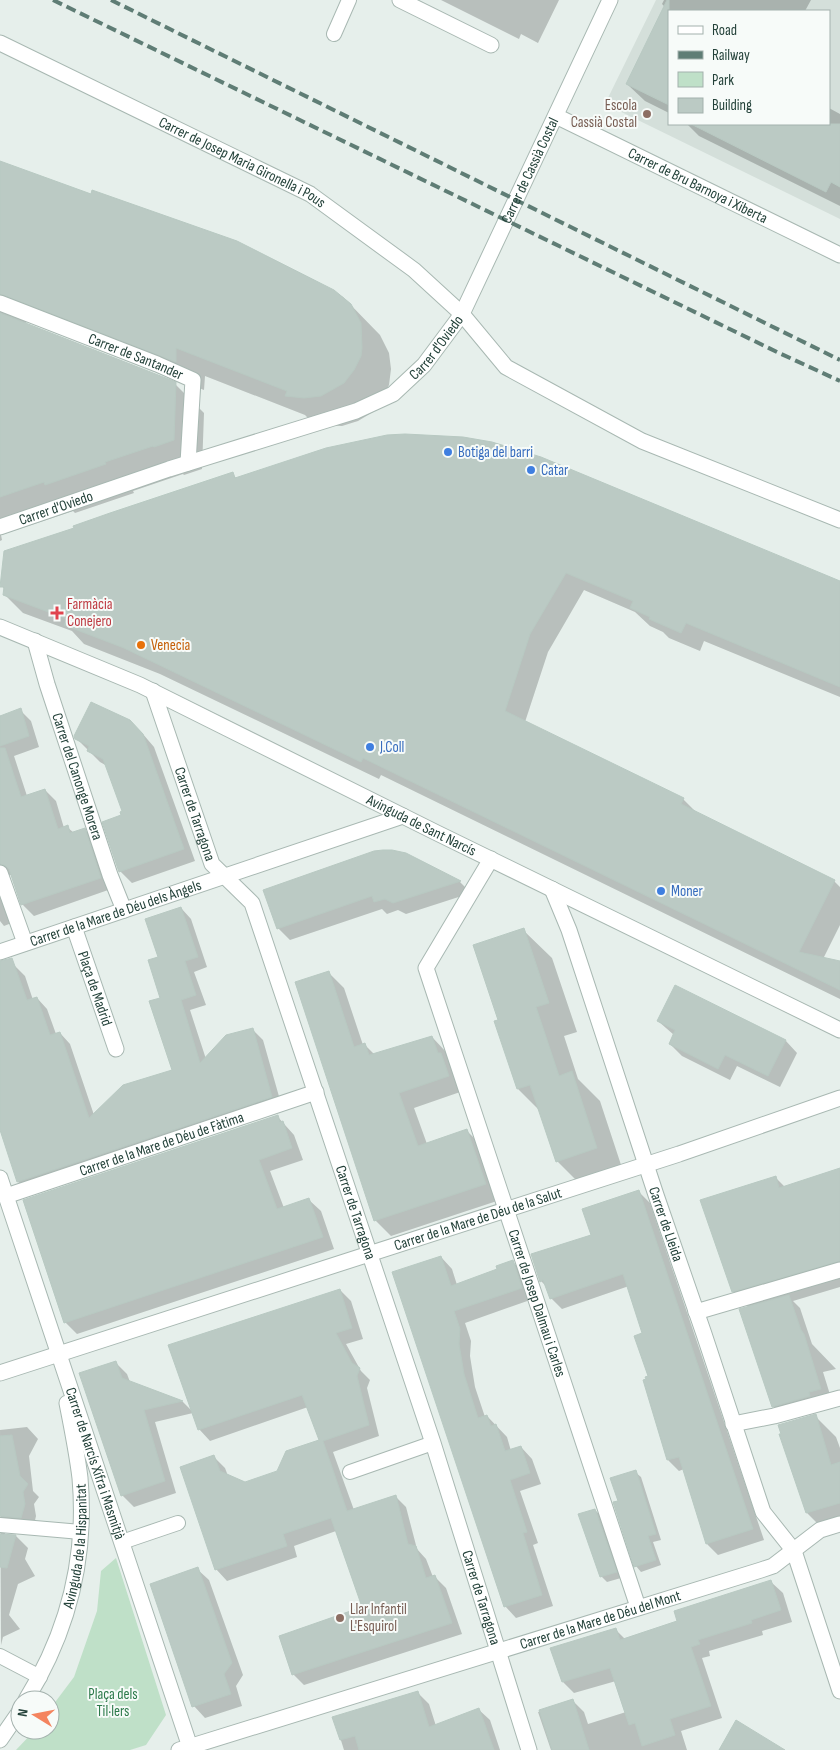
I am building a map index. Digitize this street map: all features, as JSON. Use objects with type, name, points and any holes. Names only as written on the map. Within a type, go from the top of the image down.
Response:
[{"type":"street","points":[[400,0],[491,45]]},
{"type":"street","name":"Carrer de Cassià Costal","points":[[462,314],[610,0]]},
{"type":"street","name":"Carrer de Josep Maria Gironella i Pous","points":[[0,43],[310,194],[414,270],[462,314]]},
{"type":"street","name":"Carrer de Bru Barnoya i Xiberta","points":[[556,116],[840,255]]},
{"type":"street","name":"Carrer de Santander","points":[[0,303],[157,364],[193,380],[188,463]]},
{"type":"street","name":"Carrer d'Oviedo","points":[[0,527],[188,463],[356,412],[393,394],[424,365],[462,314],[506,367],[642,440],[840,520]]},
{"type":"street","name":"Avinguda de Sant Narcís","points":[[0,627],[153,691],[840,1030]]},
{"type":"street","name":"Carrer del Canonge Morera","points":[[35,641],[47,684],[124,910]]},
{"type":"street","name":"Carrer de Tarragona","points":[[153,691],[212,864],[252,903],[433,1443],[529,1750]]},
{"type":"street","name":"Carrer de la Mare de Déu dels Àngels","points":[[0,952],[403,816]]},
{"type":"street","name":"Carrer de Josep Dalmau i Carles","points":[[491,859],[426,968],[638,1607]]},
{"type":"street","points":[[0,873],[25,944]]},
{"type":"street","name":"Carrer de Lleida","points":[[552,889],[569,930],[645,1164],[762,1512],[794,1551]]},
{"type":"street","name":"Plaça de Madrid","points":[[74,927],[116,1049]]},
{"type":"street","name":"Carrer de la Mare de Déu de Fàtima","points":[[6,1196],[316,1092]]},
{"type":"street","name":"Carrer de la Mare de Déu de la Salut","points":[[0,1373],[645,1164],[840,1098]]},
{"type":"street","name":"Carrer de Narcís Xifra i Masmitjà","points":[[0,1178],[191,1749]]},
{"type":"street","points":[[696,1312],[840,1270]]},
{"type":"street","name":"Avinguda de la Hispanitat","points":[[32,1690],[57,1642],[71,1601],[81,1532],[80,1478],[59,1355]]},
{"type":"street","points":[[733,1424],[774,1416],[840,1398]]},
{"type":"street","name":"Carrer de la Mare de Déu del Mont","points":[[191,1749],[498,1650],[773,1566],[820,1530],[840,1524]]},
{"type":"street","points":[[794,1551],[840,1691]]},
{"type":"street","points":[[0,1740],[10,1726]]},
{"type":"lane","points":[[334,34],[349,0]]},
{"type":"lane","points":[[350,1472],[433,1443]]},
{"type":"lane","points":[[122,1542],[178,1522]]},
{"type":"lane","points":[[0,1525],[81,1532]]},
{"type":"lane","points":[[0,1656],[40,1677]]},
{"type":"shaded area","name":"Escola Cassià Costal","points":[[656,0],[840,0],[840,219],[605,104]]},
{"type":"green space","name":"Plaça dels Til·lers","points":[[116,1558],[166,1715],[146,1745],[130,1750],[16,1750],[26,1740],[60,1740],[60,1696],[74,1677],[97,1611],[101,1571]]},
{"type":"building","points":[[667,0],[669,0],[668,105],[626,84]]},
{"type":"building","points":[[840,124],[840,187],[831,182],[826,192],[693,125]]},
{"type":"building","points":[[0,161],[91,194],[92,190],[237,241],[334,290],[351,304],[361,323],[361,356],[354,370],[344,383],[321,396],[304,398],[285,396],[287,391],[176,348],[176,362],[0,294]]},
{"type":"building","points":[[0,313],[176,382],[174,440],[105,462],[106,464],[45,485],[44,482],[0,497]]},
{"type":"building","points":[[387,435],[463,437],[492,442],[541,457],[840,581],[840,687],[686,623],[681,633],[649,619],[650,617],[630,608],[633,601],[566,573],[530,634],[505,711],[684,798],[681,804],[835,880],[799,952],[840,961],[840,990],[363,758],[361,762],[124,648],[64,625],[67,619],[3,595],[4,587],[0,587],[4,551],[233,472],[235,478],[326,448]]},
{"type":"building","points":[[91,702],[130,720],[143,734],[184,849],[119,872],[102,822],[121,815],[120,812],[122,811],[103,759],[87,751],[89,746],[75,739],[74,736]]},
{"type":"building","points":[[21,708],[29,736],[0,746],[0,716]]},
{"type":"building","points":[[0,748],[5,748],[21,797],[45,789],[58,829],[68,825],[70,833],[85,828],[101,878],[21,905],[9,869],[0,864]]},
{"type":"building","points":[[383,850],[406,853],[461,881],[393,903],[385,899],[374,902],[372,896],[277,929],[263,890],[374,851]]},
{"type":"building","points":[[181,907],[198,957],[185,961],[196,995],[181,1000],[200,1063],[226,1035],[253,1028],[272,1097],[17,1182],[0,1130],[0,961],[12,958],[27,1000],[37,997],[50,1035],[60,1032],[89,1118],[123,1085],[172,1070],[149,1001],[160,998],[148,960],[158,957],[145,919]]},
{"type":"building","points":[[524,928],[549,1003],[536,1007],[559,1076],[572,1071],[597,1148],[556,1162],[530,1085],[517,1089],[494,1021],[498,1020],[473,945]]},
{"type":"building","points":[[329,971],[354,1047],[365,1043],[369,1055],[432,1036],[438,1053],[441,1053],[449,1076],[399,1093],[418,1146],[467,1129],[486,1184],[374,1221],[295,982]]},
{"type":"building","points":[[675,985],[786,1040],[768,1076],[725,1055],[718,1069],[669,1044],[675,1030],[657,1021]]},
{"type":"building","points":[[278,1115],[280,1122],[283,1121],[292,1148],[259,1160],[277,1209],[309,1198],[323,1237],[64,1323],[23,1200]]},
{"type":"building","points":[[840,1168],[840,1261],[732,1292],[700,1200],[776,1176],[779,1188]]},
{"type":"building","points":[[639,1190],[753,1529],[706,1544],[679,1457],[667,1460],[643,1380],[648,1376],[634,1336],[642,1333],[623,1274],[550,1299],[543,1280],[540,1282],[531,1254],[591,1235],[582,1209]]},
{"type":"building","points":[[441,1256],[451,1286],[497,1269],[496,1266],[513,1260],[522,1288],[454,1311],[460,1329],[459,1344],[464,1374],[478,1418],[487,1415],[491,1426],[496,1424],[505,1451],[521,1446],[530,1473],[510,1480],[527,1532],[523,1533],[542,1595],[504,1607],[392,1272]]},
{"type":"building","points":[[340,1289],[352,1328],[336,1333],[352,1363],[360,1368],[357,1376],[369,1425],[323,1441],[347,1511],[396,1495],[408,1544],[416,1546],[426,1578],[435,1575],[452,1623],[292,1675],[279,1636],[362,1607],[331,1518],[283,1534],[287,1546],[215,1570],[180,1467],[214,1455],[220,1471],[245,1482],[277,1471],[286,1451],[319,1440],[302,1395],[198,1430],[168,1345]]},
{"type":"building","points":[[789,1295],[804,1334],[821,1389],[809,1392],[810,1396],[772,1407],[739,1309]]},
{"type":"building","points":[[116,1361],[122,1378],[183,1401],[144,1410],[165,1481],[121,1496],[79,1373]]},
{"type":"building","points":[[816,1414],[831,1465],[840,1462],[840,1503],[806,1513],[779,1434],[781,1434],[778,1425]]},
{"type":"building","points":[[12,1435],[20,1476],[28,1484],[23,1492],[25,1504],[21,1518],[0,1516],[0,1436]]},
{"type":"building","points":[[636,1470],[656,1534],[648,1536],[656,1560],[634,1567],[613,1502],[618,1501],[610,1478]]},
{"type":"building","points":[[595,1509],[617,1572],[600,1577],[578,1514]]},
{"type":"building","points":[[0,1534],[16,1535],[7,1568],[0,1567]]},
{"type":"building","points":[[198,1567],[232,1663],[224,1674],[231,1694],[192,1707],[150,1584]]},
{"type":"building","points":[[771,1580],[781,1610],[751,1620],[752,1623],[698,1640],[700,1644],[691,1647],[711,1706],[670,1719],[675,1735],[642,1746],[635,1723],[629,1725],[610,1668],[562,1682],[550,1648],[616,1628],[620,1640],[677,1621],[674,1611]]},
{"type":"building","points":[[418,1691],[429,1727],[479,1708],[494,1750],[359,1750],[355,1736],[340,1740],[332,1717]]},
{"type":"building","points":[[573,1699],[589,1750],[552,1750],[539,1710]]},
{"type":"building","points":[[736,1720],[785,1750],[719,1750]]},
{"type":"railway","points":[[53,0],[840,381]]},
{"type":"railway","points":[[111,0],[840,360]]},
{"type":"place","name":"Escola Cassià Costal","points":[[647,114]]},
{"type":"place","name":"Botiga del barri","points":[[448,452]]},
{"type":"place","name":"Catar","points":[[531,470]]},
{"type":"place","name":"Farmàcia Conejero","points":[[57,613]]},
{"type":"place","name":"Venecia","points":[[141,645]]},
{"type":"place","name":"J.Coll","points":[[370,747]]},
{"type":"place","name":"Moner","points":[[661,891]]},
{"type":"place","name":"Llar Infantil L'Esquirol","points":[[340,1618]]}]
